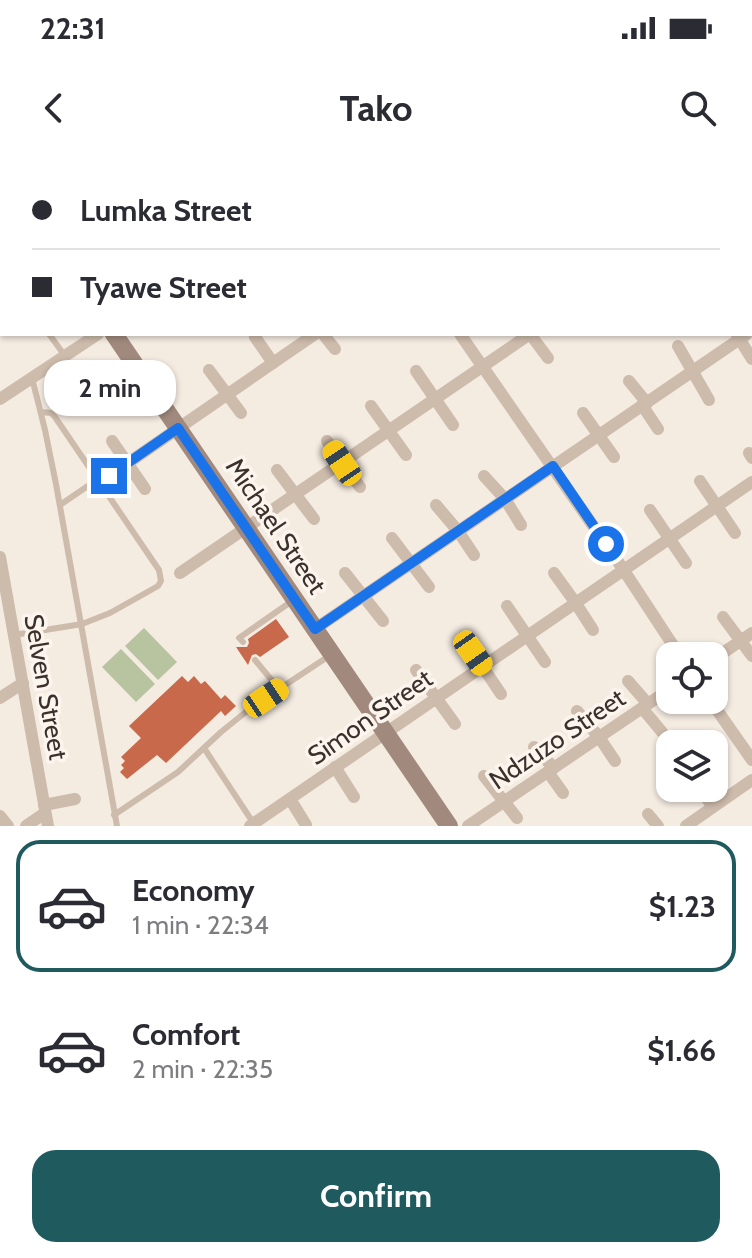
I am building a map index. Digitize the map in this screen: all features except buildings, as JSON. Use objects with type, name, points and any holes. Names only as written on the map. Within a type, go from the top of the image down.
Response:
[{"type":"street","points":[[0,399],[95,336]]},
{"type":"street","name":"Michael Street","points":[[115,336],[449,826]]},
{"type":"street","points":[[104,477],[312,336]]},
{"type":"street","points":[[325,336],[335,349]]},
{"type":"street","points":[[461,336],[671,642]]},
{"type":"street","points":[[180,573],[527,336]]},
{"type":"street","points":[[532,336],[548,358]]},
{"type":"street","points":[[315,629],[742,336]]},
{"type":"street","points":[[746,336],[752,359]]},
{"type":"street","points":[[255,337],[273,363]]},
{"type":"street","points":[[678,346],[709,400]]},
{"type":"street","points":[[209,370],[241,413]]},
{"type":"street","points":[[416,371],[453,425]]},
{"type":"street","points":[[629,381],[658,429]]},
{"type":"street","points":[[371,406],[406,455]]},
{"type":"street","points":[[583,413],[614,457]]},
{"type":"street","points":[[112,441],[145,489]]},
{"type":"street","points":[[327,441],[360,487]]},
{"type":"street","points":[[277,470],[314,519]]},
{"type":"street","points":[[484,476],[505,499],[521,525]]},
{"type":"street","points":[[700,481],[735,533]]},
{"type":"street","name":"Simon Street","points":[[252,825],[752,482]]},
{"type":"street","points":[[436,505],[474,555]]},
{"type":"street","points":[[650,510],[686,563]]},
{"type":"street","points":[[392,538],[429,587]]},
{"type":"street","name":"Selven Street","points":[[0,557],[46,815]]},
{"type":"street","points":[[345,573],[383,621]]},
{"type":"street","points":[[554,573],[593,630]]},
{"type":"street","points":[[507,606],[545,662]]},
{"type":"street","points":[[723,617],[752,656]]},
{"type":"street","points":[[728,649],[752,633]]},
{"type":"street","points":[[464,639],[501,694]]},
{"type":"street","points":[[416,670],[455,724]]},
{"type":"street","points":[[628,681],[661,730]]},
{"type":"street","points":[[0,698],[23,683]]},
{"type":"street","name":"Ndzuzo Street","points":[[468,826],[656,699]]},
{"type":"street","points":[[577,711],[615,761]]},
{"type":"street","points":[[720,714],[752,760]]},
{"type":"street","points":[[534,747],[563,793]]},
{"type":"street","points":[[335,767],[354,797]]},
{"type":"street","points":[[484,776],[517,818]]},
{"type":"street","points":[[686,826],[752,780]]},
{"type":"street","points":[[26,826],[75,799]]},
{"type":"street","points":[[290,799],[306,825]]},
{"type":"street","points":[[709,802],[713,807]]},
{"type":"street","points":[[648,814],[658,826]]},
{"type":"street","points":[[0,816],[8,826]]},
{"type":"lane","points":[[50,336],[65,356]]},
{"type":"lane","points":[[32,378],[60,505],[117,826]]},
{"type":"lane","points":[[14,635],[82,624],[110,613],[158,586],[161,581],[159,570],[104,477],[55,417],[51,413],[41,412]]},
{"type":"lane","points":[[60,505],[104,477]]},
{"type":"lane","points":[[241,640],[295,599]]},
{"type":"lane","points":[[114,815],[178,772],[252,707],[332,654]]},
{"type":"lane","points":[[255,660],[279,689]]},
{"type":"lane","points":[[204,748],[252,825]]},
{"type":"green space","points":[[144,628],[177,662],[158,680],[125,646]]},
{"type":"green space","points":[[121,649],[155,684],[136,702],[102,667]]},
{"type":"route","points":[[109,476],[178,428],[315,629],[553,466],[606,544]]}]
